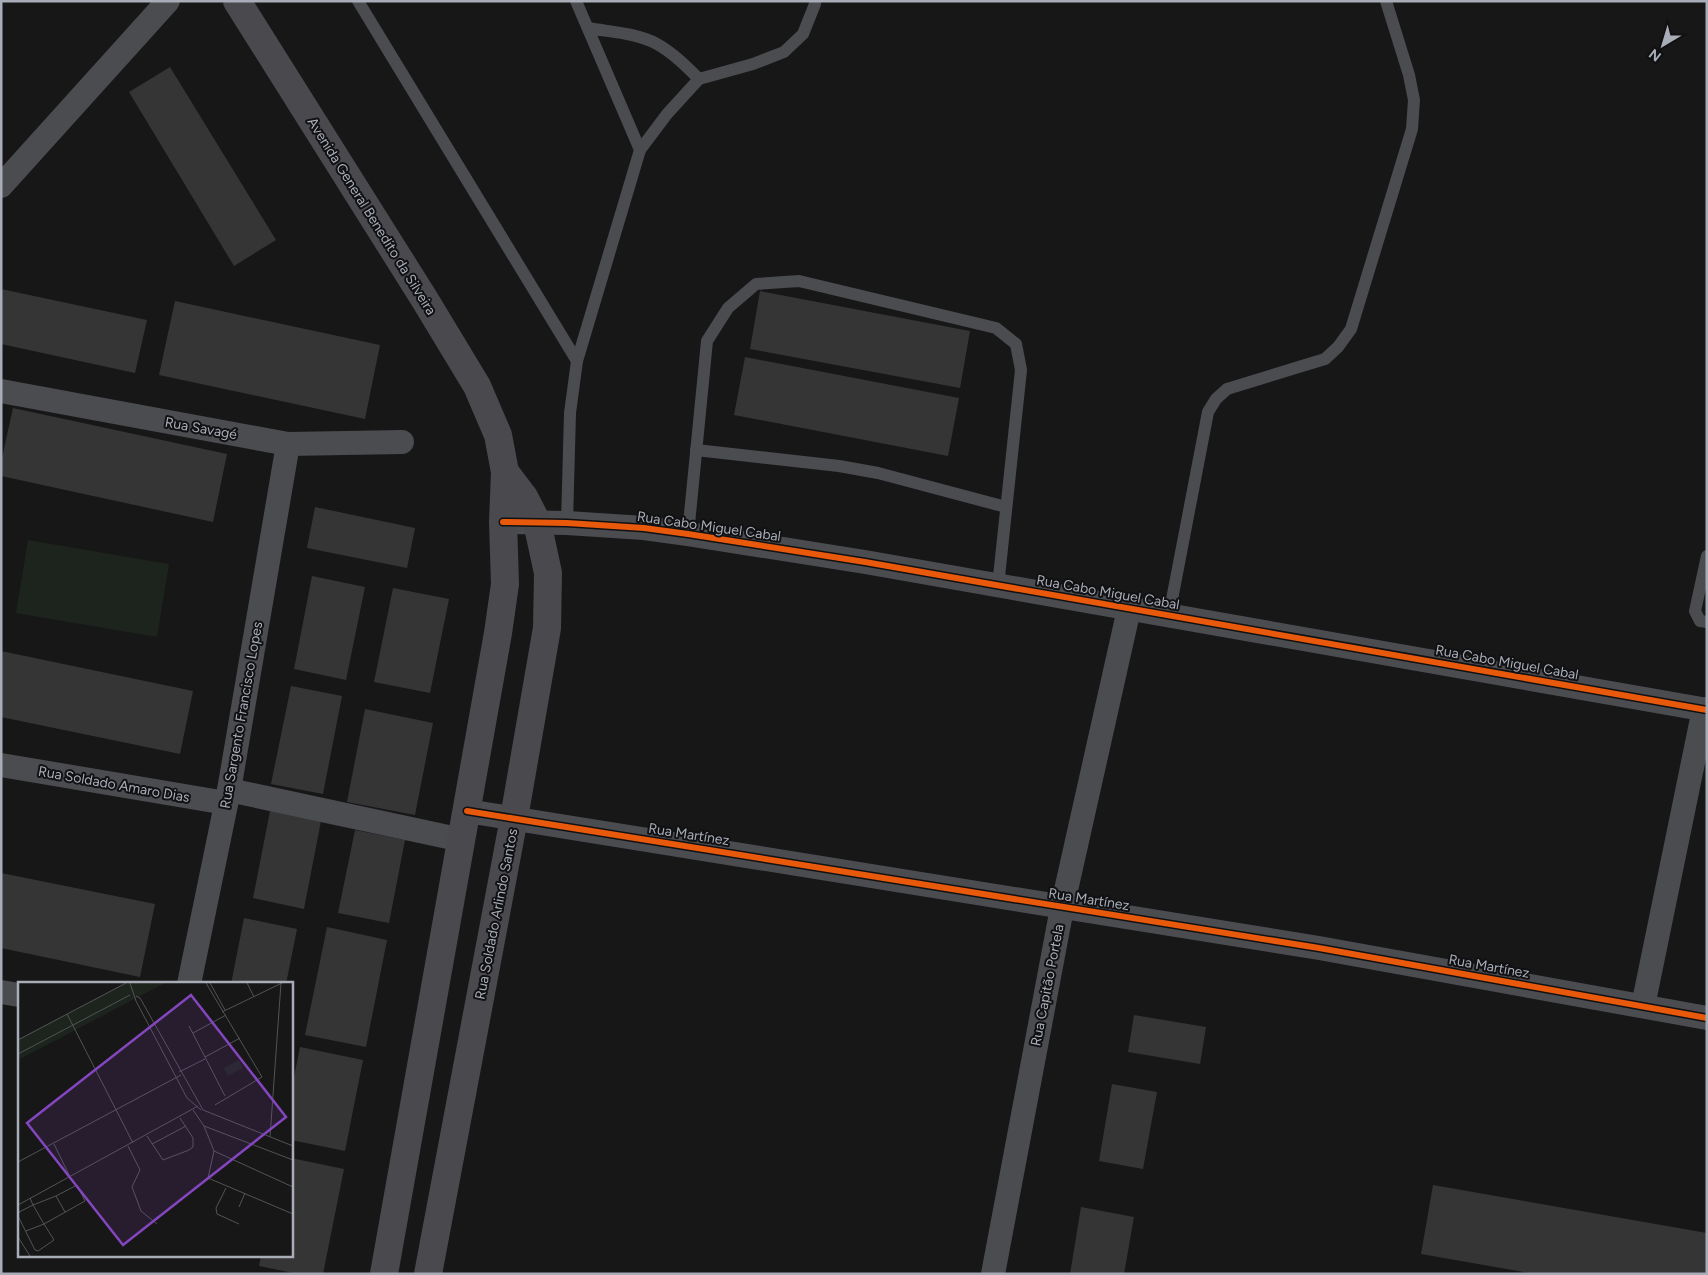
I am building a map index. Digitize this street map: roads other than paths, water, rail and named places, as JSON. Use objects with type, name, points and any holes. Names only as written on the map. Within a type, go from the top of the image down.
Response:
[{"type":"main road","name":"Avenida General Benedito da Silveira","points":[[237,1],[477,386],[498,435]]},
{"type":"main road","name":"Rua Soldado Arlindo Santos","points":[[384,1274],[462,840],[505,584],[503,522],[505,472],[498,435]]},
{"type":"main road","name":"Rua Soldado Arlindo Santos","points":[[428,1274],[514,818],[547,628],[548,573],[537,522],[524,497],[505,472]]},
{"type":"street","points":[[1,186],[168,1]]},
{"type":"street","name":"Rua Savagé","points":[[1,391],[288,444],[402,442]]},
{"type":"street","name":"Rua Sargento Francisco Lopes","points":[[189,982],[227,797],[288,444]]},
{"type":"street","name":"Rua Cabo Miguel Cabal","points":[[503,522],[567,523],[644,528],[688,534],[865,562],[1706,709]]},
{"type":"street","name":"Rua Capitão Portela","points":[[993,1274],[1062,908],[1129,609]]},
{"type":"street","points":[[1644,1006],[1706,709]]},
{"type":"street","name":"Rua Soldado Amaro Dias","points":[[1,765],[227,797],[462,840]]},
{"type":"street","name":"Rua Martínez","points":[[467,811],[1319,948],[1707,1018]]},
{"type":"street","points":[[1,992],[18,995]]},
{"type":"lane","points":[[358,1],[577,361]]},
{"type":"lane","points":[[576,1],[640,150]]},
{"type":"lane","points":[[567,523],[570,413],[577,361],[640,150],[667,114],[699,79],[753,64],[784,52],[803,34],[815,1]]},
{"type":"lane","points":[[1169,615],[1208,412],[1216,399],[1227,389],[1325,359],[1338,347],[1351,329],[1412,129],[1414,100],[1409,75],[1386,1]]},
{"type":"lane","points":[[588,28],[633,35],[656,43],[678,59],[699,79]]},
{"type":"lane","points":[[688,534],[707,341],[728,308],[756,284],[799,281],[996,328],[1016,344],[1020,370],[998,586]]},
{"type":"lane","points":[[696,450],[839,466],[878,474],[1006,507]]},
{"type":"lane","points":[[1707,556],[1695,611],[1700,621],[1707,622]]}]
